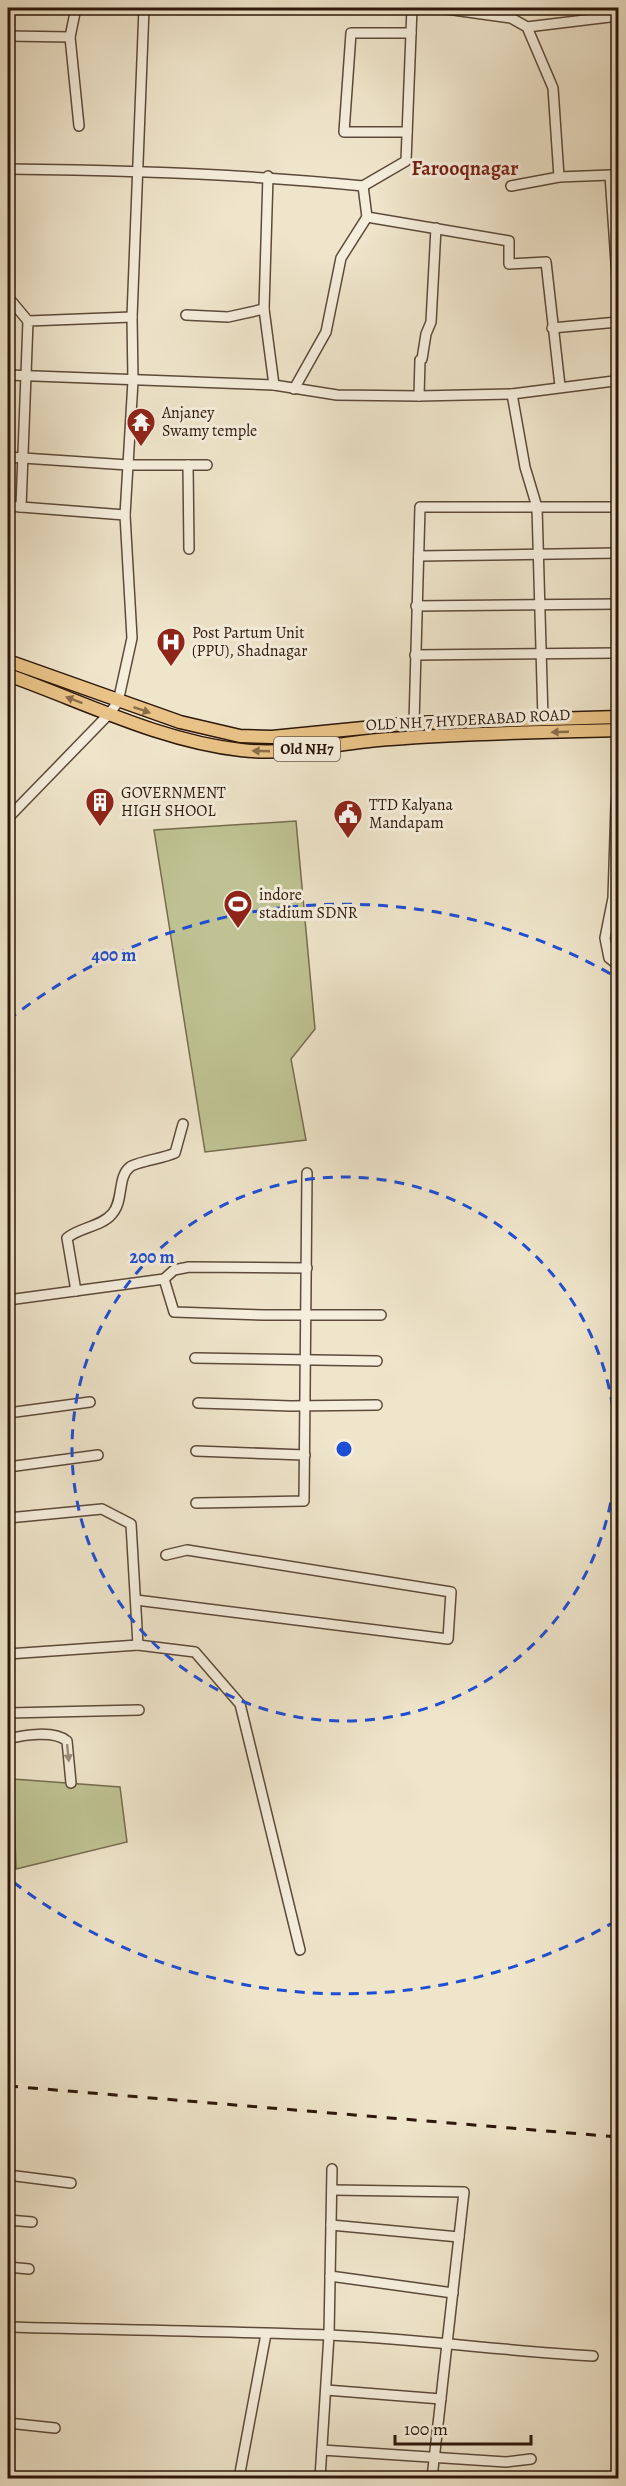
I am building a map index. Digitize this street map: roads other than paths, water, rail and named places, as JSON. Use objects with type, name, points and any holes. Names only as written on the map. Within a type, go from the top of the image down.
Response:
[{"type":"main road","name":"OLD NH 7 HYDERABAD ROAD","points":[[8,661],[118,702],[199,728],[240,736],[272,737],[414,723],[618,717]]},
{"type":"main road","name":"OLD NH 7 HYDERABAD ROAD","points":[[8,675],[109,714],[197,742],[264,752],[393,738],[618,730]]},
{"type":"street","points":[[76,8],[70,38],[79,126]]},
{"type":"street","points":[[8,818],[118,702],[132,638],[125,515],[133,381],[132,317],[144,8]]},
{"type":"street","points":[[8,169],[138,170],[268,176],[363,186],[406,161],[412,8]]},
{"type":"street","points":[[439,8],[511,13],[527,27],[554,88],[559,177]]},
{"type":"street","points":[[527,27],[618,16]]},
{"type":"street","points":[[407,132],[344,132],[351,33],[411,33]]},
{"type":"street","points":[[8,36],[70,38]]},
{"type":"street","points":[[511,186],[559,177],[610,175],[618,292]]},
{"type":"street","points":[[268,176],[264,309],[274,384]]},
{"type":"street","points":[[294,389],[326,332],[341,258],[367,217],[363,186]]},
{"type":"street","points":[[367,217],[509,241],[509,264],[546,262],[560,386]]},
{"type":"street","points":[[419,396],[420,360],[431,322],[436,228]]},
{"type":"street","points":[[8,297],[28,321],[21,507]]},
{"type":"street","points":[[186,315],[228,317],[264,309]]},
{"type":"street","points":[[28,321],[132,317]]},
{"type":"street","points":[[552,327],[618,322]]},
{"type":"street","points":[[8,375],[274,384],[337,395],[512,394],[560,386],[614,381],[618,384]]},
{"type":"street","points":[[512,394],[525,468],[537,507],[536,555],[540,603],[543,719]]},
{"type":"street","points":[[8,457],[128,465],[207,465]]},
{"type":"street","points":[[188,465],[189,549]]},
{"type":"street","points":[[8,506],[125,515]]},
{"type":"street","points":[[414,723],[420,507],[618,507]]},
{"type":"street","points":[[419,556],[618,553]]},
{"type":"street","points":[[416,606],[618,604]]},
{"type":"street","points":[[415,655],[618,653]]},
{"type":"street","points":[[618,788],[613,898],[605,938],[609,958],[618,965]]},
{"type":"street","points":[[76,1291],[67,1238],[112,1215],[120,1200],[124,1174],[131,1166],[175,1153],[183,1124]]},
{"type":"street","points":[[196,1503],[304,1501],[307,1173]]},
{"type":"street","points":[[8,1300],[165,1279],[174,1270],[189,1267],[307,1268]]},
{"type":"street","points":[[165,1279],[174,1311],[381,1315]]},
{"type":"street","points":[[195,1358],[377,1361]]},
{"type":"street","points":[[8,1413],[90,1402]]},
{"type":"street","points":[[198,1403],[378,1405]]},
{"type":"street","points":[[196,1451],[305,1455]]},
{"type":"street","points":[[8,1467],[98,1455]]},
{"type":"street","points":[[8,1518],[102,1509],[131,1524],[138,1646]]},
{"type":"street","points":[[136,1600],[448,1639],[451,1592],[187,1550],[166,1555]]},
{"type":"street","points":[[8,1654],[138,1646],[195,1652],[240,1704],[300,1950]]},
{"type":"street","points":[[8,1713],[138,1710]]},
{"type":"street","points":[[8,1739],[33,1736],[63,1738],[67,1741],[70,1784]]},
{"type":"street","points":[[8,1821],[9,1874]]},
{"type":"street","points":[[320,2478],[329,2335],[332,2169]]},
{"type":"street","points":[[8,2175],[71,2182]]},
{"type":"street","points":[[332,2190],[464,2192],[432,2478]]},
{"type":"street","points":[[8,2220],[32,2222]]},
{"type":"street","points":[[331,2225],[459,2237]]},
{"type":"street","points":[[8,2268],[29,2269]]},
{"type":"street","points":[[330,2276],[453,2293]]},
{"type":"street","points":[[8,2327],[329,2335],[447,2342],[516,2351],[592,2356]]},
{"type":"street","points":[[238,2478],[266,2334]]},
{"type":"street","points":[[326,2390],[441,2399]]},
{"type":"street","points":[[8,2423],[55,2428]]},
{"type":"street","points":[[322,2450],[506,2462],[531,2459]]},
{"type":"railway","points":[[8,2086],[618,2137]]},
{"type":"place","name":"Anjaney Swamy temple","points":[[141,448]]},
{"type":"place","name":"Post Partum Unit (PPU), Shadnagar","points":[[171,668]]},
{"type":"place","name":"GOVERNMENT HIGH SHOOL","points":[[100,828]]},
{"type":"place","name":"TTD Kalyana Mandapam","points":[[348,840]]},
{"type":"place","name":"indore stadium SDNR","points":[[238,930]]},
{"type":"district","name":"Farooqnagar","points":[[465,168]]}]
